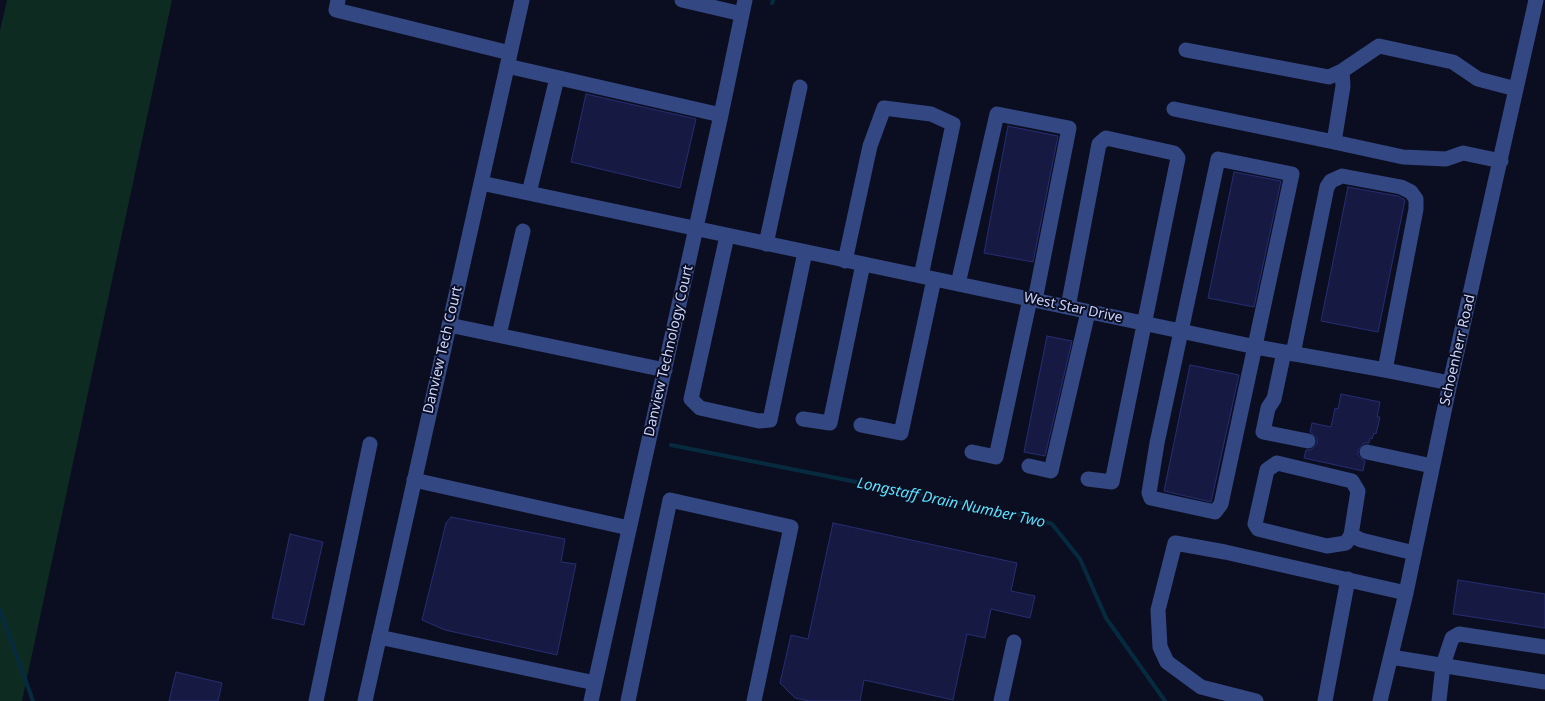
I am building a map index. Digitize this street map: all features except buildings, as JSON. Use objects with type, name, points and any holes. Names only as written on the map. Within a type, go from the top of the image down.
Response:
[{"type":"street","points":[[338,0],[336,10],[508,60],[557,78],[722,115]]},
{"type":"street","name":"Danview Tech Court","points":[[365,701],[522,0]]},
{"type":"street","points":[[682,0],[744,7]]},
{"type":"street","name":"Schoenherr Road","points":[[1380,701],[1406,593],[1450,383],[1536,0]]},
{"type":"street","name":"Danview Technology Court","points":[[591,701],[722,115],[744,7]]},
{"type":"street","points":[[1186,50],[1329,77],[1342,71],[1379,46],[1453,62],[1478,79],[1516,89]]},
{"type":"street","points":[[1334,142],[1343,86],[1342,71]]},
{"type":"street","points":[[529,193],[557,78]]},
{"type":"street","points":[[766,244],[800,87]]},
{"type":"street","points":[[846,261],[870,146],[884,108],[931,114],[953,124],[901,433],[861,425]]},
{"type":"street","points":[[1174,109],[1403,157],[1446,158],[1463,154],[1500,161]]},
{"type":"street","points":[[958,284],[997,114],[1068,128],[1032,300],[996,457],[972,452]]},
{"type":"street","points":[[1068,307],[1100,144],[1106,138],[1174,152],[1178,158],[1112,482],[1088,478]]},
{"type":"street","points":[[1218,159],[1292,174],[1256,347],[1221,504],[1215,512],[1151,498],[1148,493],[1157,442],[1218,159]]},
{"type":"street","points":[[1308,440],[1263,432],[1268,408],[1274,399],[1289,353],[1327,187],[1331,181],[1342,176],[1401,188],[1411,192],[1416,200],[1416,209],[1385,370]]},
{"type":"street","name":"West Star Drive","points":[[481,182],[727,236],[1256,347],[1450,383]]},
{"type":"street","points":[[499,335],[523,231]]},
{"type":"street","points":[[727,236],[691,399],[700,408],[759,421],[770,420],[805,252]]},
{"type":"street","points":[[803,419],[830,423],[863,264]]},
{"type":"street","points":[[1029,466],[1051,471],[1088,312]]},
{"type":"street","points":[[449,325],[664,370]]},
{"type":"street","points":[[316,701],[370,444]]},
{"type":"street","points":[[1367,452],[1432,466]]},
{"type":"street","points":[[1277,462],[1352,481],[1358,491],[1351,535],[1346,543],[1327,546],[1258,529],[1256,524],[1267,470],[1277,462]]},
{"type":"street","points":[[414,480],[629,528]]},
{"type":"street","points":[[628,701],[670,500],[791,527],[754,701]]},
{"type":"street","points":[[1351,535],[1361,540],[1414,553]]},
{"type":"street","points":[[1256,701],[1201,687],[1167,662],[1160,647],[1158,610],[1175,543],[1226,552],[1406,593]]},
{"type":"street","points":[[1325,701],[1348,579]]},
{"type":"street","points":[[1439,701],[1443,666],[1452,638],[1460,634],[1545,647]]},
{"type":"street","points":[[379,637],[595,682]]},
{"type":"street","points":[[1001,701],[1014,642]]},
{"type":"street","points":[[1390,657],[1545,682]]},
{"type":"green space","points":[[7,0],[172,0],[22,701],[0,701],[0,31]]},
{"type":"waterway","name":"Longstaff Drain Number Two","points":[[671,445],[1027,516],[1052,524],[1080,559],[1106,618],[1165,701]]},
{"type":"waterway","points":[[0,610],[33,701]]}]
